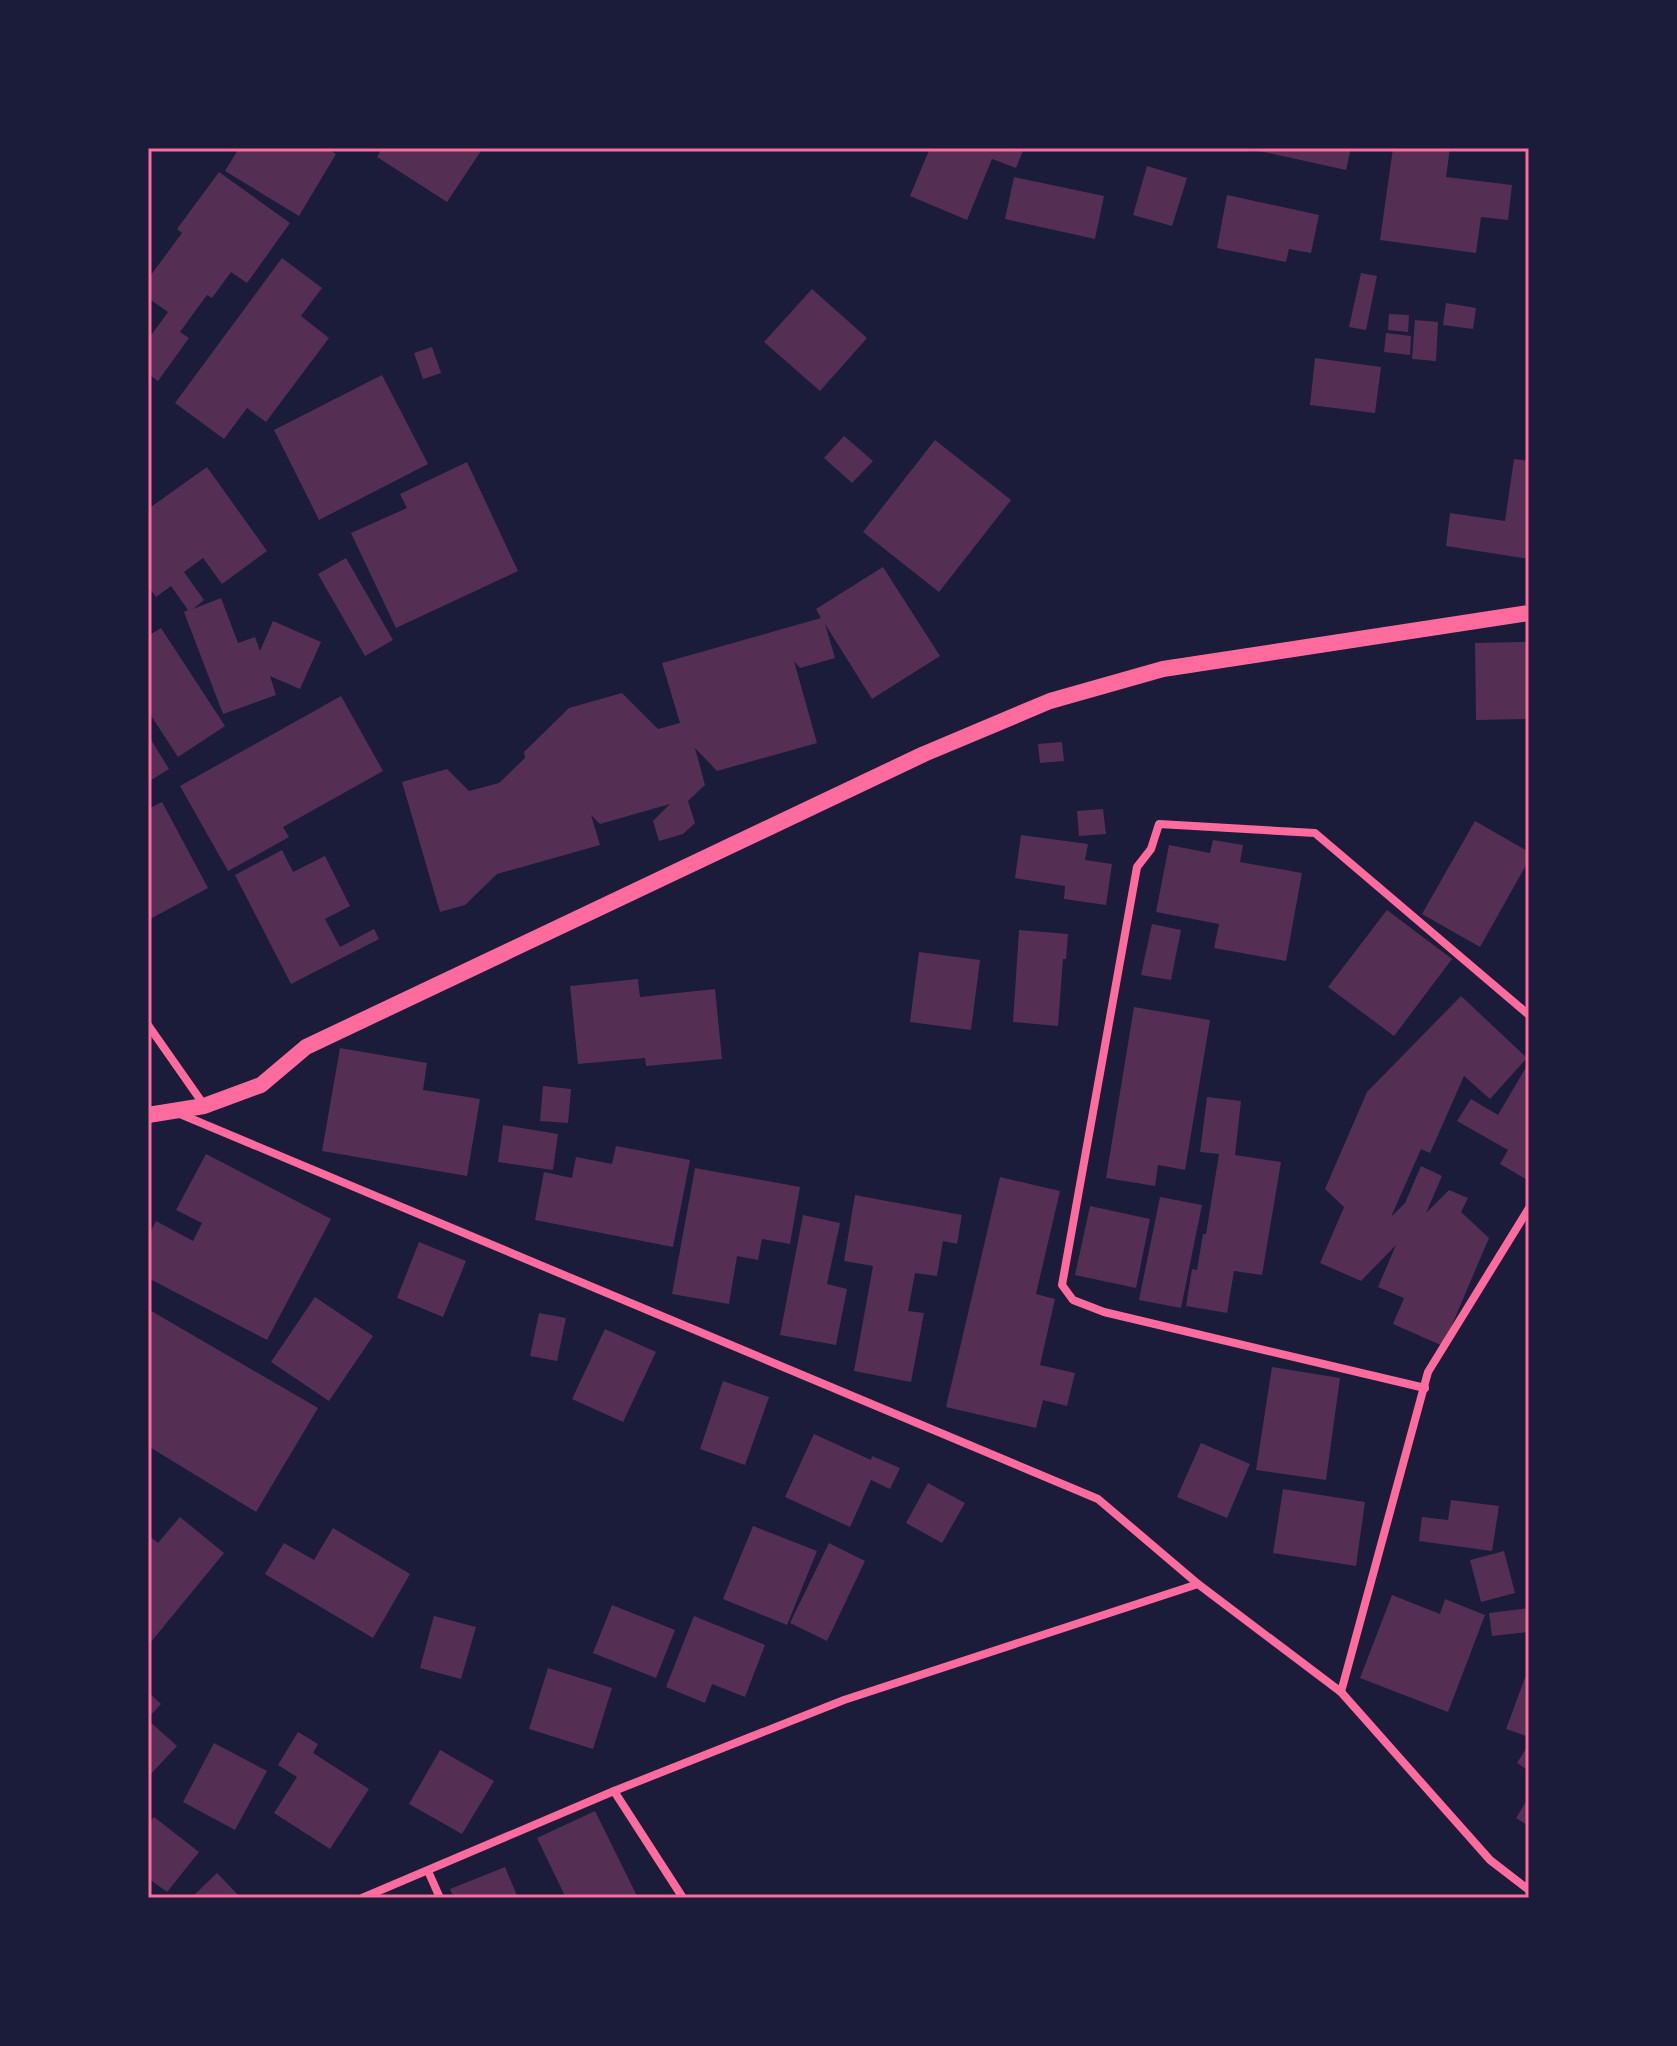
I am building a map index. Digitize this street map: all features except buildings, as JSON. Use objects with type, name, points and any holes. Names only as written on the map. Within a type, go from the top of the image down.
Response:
[{"type":"main road","points":[[148,1115],[204,1106],[261,1085],[306,1047],[924,754],[1050,701],[1163,669],[1529,613]]},
{"type":"street","points":[[1425,1388],[1104,1312],[1073,1300],[1062,1285],[1137,867],[1151,849],[1159,824],[1315,833],[1529,1015]]},
{"type":"street","points":[[148,1025],[204,1106]]},
{"type":"street","points":[[172,1111],[1098,1499],[1198,1584],[1341,1692],[1490,1860],[1529,1890]]},
{"type":"street","points":[[1341,1692],[1428,1372],[1529,1208]]},
{"type":"street","points":[[362,1898],[614,1791],[844,1700],[1198,1584]]},
{"type":"street","points":[[614,1791],[683,1898]]},
{"type":"street","points":[[428,1871],[440,1898]]}]
